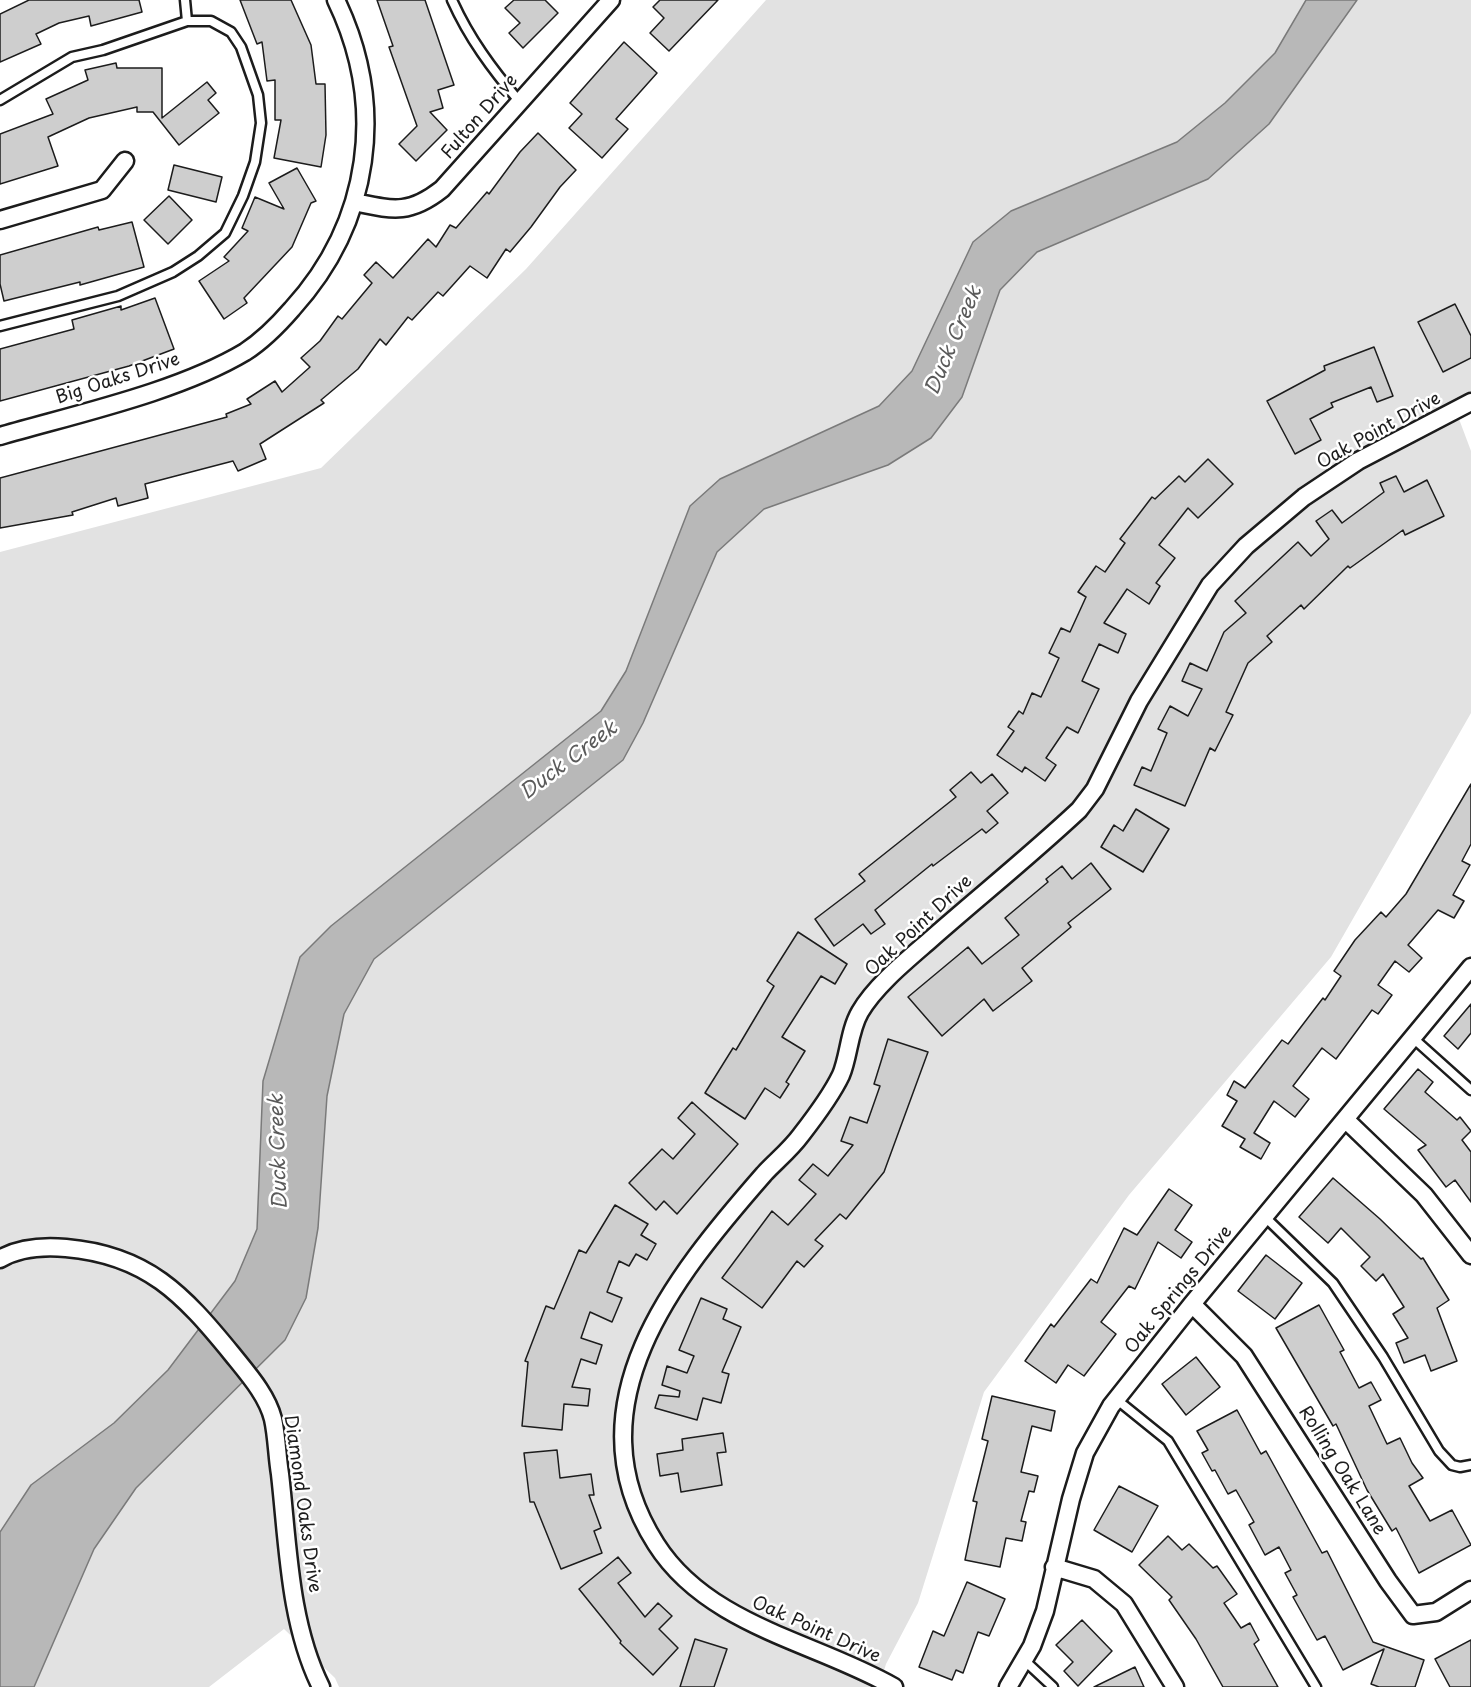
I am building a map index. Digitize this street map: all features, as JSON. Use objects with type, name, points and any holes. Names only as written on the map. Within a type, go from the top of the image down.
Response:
[{"type":"street","name":"Big Oaks Drive","points":[[0,436],[177,384],[246,351],[281,322],[315,283],[345,231],[362,172],[366,129],[363,83],[355,46],[336,0]]},
{"type":"street","name":"Fulton Drive","points":[[354,202],[390,209],[407,209],[425,202],[462,168],[609,1]]},
{"type":"street","points":[[0,220],[102,190],[125,161]]},
{"type":"street","name":"Oak Point Drive","points":[[894,1687],[788,1641],[737,1615],[686,1580],[657,1546],[640,1514],[628,1477],[622,1437],[623,1413],[652,1323],[687,1267],[766,1172],[799,1138],[825,1102],[841,1075],[859,1013],[895,971],[1079,810],[1095,789],[1139,701],[1210,585],[1246,546],[1304,497],[1358,461],[1471,402]]},
{"type":"street","name":"Oak Springs Drive","points":[[1008,1687],[1024,1660],[1045,1611],[1054,1567],[1085,1453],[1116,1399],[1471,967]]},
{"type":"street","points":[[1346,1120],[1424,1195],[1471,1255]]},
{"type":"street","name":"Diamond Oaks Drive","points":[[0,1259],[41,1246],[80,1249],[106,1253],[152,1275],[173,1290],[216,1335],[257,1386],[273,1418],[295,1599],[309,1663],[321,1687]]},
{"type":"street","name":"Rolling Oak Lane","points":[[1192,1304],[1244,1356],[1413,1615],[1436,1612],[1471,1590]]},
{"type":"street","points":[[1054,1567],[1094,1579],[1124,1604],[1175,1687]]},
{"type":"lane","points":[[185,0],[187,21]]},
{"type":"lane","points":[[452,0],[465,29],[493,71],[519,101]]},
{"type":"lane","points":[[0,100],[72,57],[103,50],[187,21],[211,21],[231,32],[241,47],[258,94],[261,123],[255,162],[243,196],[225,233],[198,256],[173,272],[118,296],[0,326]]},
{"type":"lane","points":[[1413,1038],[1471,1090]]},
{"type":"lane","points":[[1265,1217],[1332,1283],[1383,1357],[1439,1451],[1452,1465],[1460,1467],[1471,1465]]},
{"type":"lane","points":[[1116,1399],[1168,1441],[1316,1687]]},
{"type":"lane","points":[[1024,1660],[1053,1687]]},
{"type":"shaded area","points":[[766,0],[1471,0],[1471,394],[1453,403],[1471,451],[1471,713],[1331,957],[1129,1195],[984,1392],[918,1603],[886,1664],[879,1687],[339,1687],[335,1678],[284,1629],[209,1687],[0,1687],[0,552],[321,468],[526,269]]},
{"type":"water","name":"Duck Creek","points":[[1306,0],[1357,0],[1269,124],[1208,179],[1037,252],[1000,290],[962,397],[931,438],[888,465],[764,509],[717,552],[643,723],[623,760],[374,959],[344,1014],[327,1096],[318,1228],[306,1298],[285,1340],[136,1488],[94,1549],[34,1687],[0,1687],[0,1532],[31,1485],[114,1423],[168,1370],[235,1281],[257,1229],[263,1081],[300,957],[331,926],[601,711],[626,671],[690,506],[720,479],[879,406],[912,371],[973,242],[1011,211],[1177,142],[1225,103],[1275,53]]},
{"type":"building","points":[[29,0],[139,0],[142,12],[91,26],[89,16],[59,23],[36,34],[41,44],[0,62],[0,14]]},
{"type":"building","points":[[240,0],[291,0],[311,45],[316,84],[325,84],[326,135],[321,167],[274,158],[281,120],[275,120],[275,80],[267,81],[262,42],[257,44]]},
{"type":"building","points":[[377,0],[425,0],[454,85],[438,90],[443,108],[430,112],[447,130],[416,161],[399,144],[417,126],[389,47],[393,46]]},
{"type":"building","points":[[514,0],[545,0],[558,13],[523,48],[509,33],[520,23],[505,8]]},
{"type":"building","points":[[660,0],[718,0],[669,51],[650,33],[664,18],[653,7]]},
{"type":"building","points":[[624,42],[657,73],[616,119],[628,129],[602,158],[569,128],[582,114],[570,103]]},
{"type":"building","points":[[116,63],[117,68],[162,68],[162,118],[207,82],[216,93],[208,100],[219,113],[179,145],[153,112],[137,112],[137,107],[89,118],[48,137],[58,166],[0,184],[0,134],[53,114],[46,99],[88,80],[85,70]]},
{"type":"building","points":[[538,133],[576,170],[560,187],[531,227],[510,252],[506,249],[487,278],[470,266],[443,296],[438,292],[412,320],[408,317],[386,345],[380,339],[358,369],[321,400],[324,403],[260,444],[266,459],[238,471],[233,461],[145,484],[148,498],[118,506],[116,498],[72,512],[73,515],[0,528],[0,478],[227,417],[226,414],[251,404],[247,399],[275,381],[282,392],[310,367],[301,358],[320,341],[338,316],[342,319],[372,283],[364,275],[376,262],[393,278],[428,239],[436,247],[450,225],[456,228],[487,192],[489,194],[520,152]]},
{"type":"building","points":[[174,165],[222,177],[216,202],[168,190]]},
{"type":"building","points":[[297,168],[316,201],[311,203],[292,247],[244,298],[247,303],[224,319],[199,281],[229,261],[224,257],[248,231],[242,228],[255,197],[284,209],[269,183]]},
{"type":"building","points":[[169,196],[192,220],[168,244],[144,220]]},
{"type":"building","points":[[132,222],[144,267],[80,285],[80,282],[4,301],[0,284],[0,255],[98,227],[99,230]]},
{"type":"building","points":[[155,298],[174,349],[129,366],[0,401],[0,349],[74,329],[72,320],[121,306],[121,310]]},
{"type":"building","points":[[1455,304],[1471,336],[1471,358],[1443,372],[1418,322]]},
{"type":"building","points":[[1374,347],[1393,396],[1377,402],[1371,387],[1331,403],[1333,407],[1310,419],[1321,440],[1295,454],[1267,401],[1325,370],[1324,366]]},
{"type":"building","points":[[1208,459],[1233,484],[1198,518],[1188,508],[1159,545],[1175,558],[1156,583],[1160,586],[1149,604],[1127,589],[1104,623],[1126,634],[1118,653],[1099,644],[1082,681],[1099,689],[1078,733],[1067,727],[1046,758],[1056,765],[1045,781],[1025,767],[1022,772],[997,755],[1014,731],[1008,727],[1019,711],[1023,714],[1032,693],[1041,697],[1059,658],[1049,653],[1061,628],[1070,632],[1086,597],[1078,592],[1096,566],[1105,572],[1125,543],[1120,539],[1152,497],[1155,499],[1179,476],[1185,482]]},
{"type":"building","points":[[1396,476],[1404,492],[1427,480],[1444,516],[1405,535],[1403,530],[1350,568],[1348,566],[1304,609],[1301,605],[1267,636],[1272,642],[1248,663],[1226,712],[1233,715],[1215,751],[1210,748],[1185,806],[1134,785],[1142,767],[1151,771],[1167,733],[1158,729],[1170,706],[1188,716],[1202,689],[1182,681],[1190,663],[1207,671],[1224,632],[1246,613],[1235,601],[1298,542],[1311,556],[1329,539],[1316,521],[1332,510],[1342,523],[1384,492],[1380,483]]},
{"type":"building","points":[[971,772],[981,783],[992,774],[1008,793],[987,811],[998,823],[986,833],[982,829],[933,866],[932,864],[875,910],[885,924],[871,934],[863,924],[834,946],[815,919],[865,881],[859,874],[956,797],[950,790]]},
{"type":"building","points":[[1471,784],[1471,844],[1462,861],[1470,865],[1453,895],[1464,901],[1454,918],[1438,910],[1408,945],[1422,958],[1409,972],[1395,961],[1378,985],[1392,995],[1378,1014],[1372,1010],[1336,1059],[1322,1048],[1293,1086],[1309,1099],[1295,1117],[1274,1101],[1254,1133],[1270,1143],[1261,1159],[1240,1147],[1245,1139],[1222,1126],[1237,1101],[1227,1095],[1234,1081],[1245,1088],[1282,1040],[1288,1044],[1323,998],[1325,1000],[1341,976],[1334,971],[1355,940],[1381,912],[1386,917],[1406,894]]},
{"type":"building","points":[[1136,809],[1169,829],[1143,872],[1101,847],[1114,825],[1123,831]]},
{"type":"building","points":[[1091,863],[1111,889],[1068,923],[1071,927],[1022,968],[1032,981],[993,1011],[984,999],[942,1036],[908,997],[968,947],[982,964],[1019,935],[1005,918],[1048,882],[1046,879],[1062,866],[1072,879]]},
{"type":"building","points":[[798,932],[847,964],[835,984],[821,976],[782,1037],[805,1051],[786,1082],[789,1084],[780,1098],[765,1088],[745,1119],[705,1093],[733,1048],[736,1050],[774,986],[767,981]]},
{"type":"building","points":[[1471,1004],[1471,1033],[1458,1049],[1444,1036]]},
{"type":"building","points":[[888,1039],[928,1052],[884,1172],[846,1219],[840,1214],[815,1240],[823,1246],[804,1267],[797,1261],[762,1308],[722,1278],[772,1211],[788,1225],[816,1194],[799,1180],[813,1164],[828,1176],[853,1145],[841,1141],[850,1117],[867,1123],[880,1086],[874,1084]]},
{"type":"building","points":[[1418,1069],[1433,1082],[1425,1092],[1457,1120],[1460,1117],[1471,1131],[1462,1140],[1471,1152],[1471,1202],[1455,1180],[1446,1187],[1418,1150],[1426,1145],[1384,1109]]},
{"type":"building","points":[[692,1102],[738,1144],[677,1214],[664,1201],[656,1210],[629,1183],[662,1149],[673,1159],[695,1134],[678,1118]]},
{"type":"building","points":[[1333,1178],[1421,1259],[1423,1258],[1449,1300],[1437,1308],[1457,1361],[1431,1371],[1425,1355],[1404,1363],[1396,1343],[1408,1338],[1393,1314],[1404,1307],[1383,1274],[1376,1281],[1361,1266],[1370,1257],[1341,1228],[1328,1243],[1299,1217]]},
{"type":"building","points":[[1169,1189],[1192,1205],[1175,1230],[1192,1242],[1181,1258],[1158,1242],[1135,1289],[1129,1286],[1101,1322],[1116,1334],[1084,1376],[1068,1365],[1056,1383],[1025,1361],[1051,1324],[1054,1327],[1091,1279],[1097,1283],[1124,1228],[1137,1235]]},
{"type":"building","points":[[615,1205],[648,1224],[641,1235],[656,1244],[647,1260],[636,1254],[629,1266],[619,1261],[607,1292],[622,1298],[612,1322],[590,1312],[581,1338],[602,1345],[596,1364],[581,1359],[572,1387],[590,1389],[588,1406],[564,1404],[562,1430],[522,1426],[528,1362],[525,1361],[546,1306],[554,1309],[579,1250],[586,1253]]},
{"type":"building","points":[[1266,1255],[1302,1283],[1275,1319],[1238,1291]]},
{"type":"building","points":[[701,1298],[727,1309],[723,1319],[741,1327],[722,1372],[729,1374],[721,1403],[703,1398],[697,1420],[655,1408],[659,1395],[679,1397],[680,1391],[662,1385],[667,1366],[687,1373],[694,1356],[679,1350]]},
{"type":"building","points":[[1319,1305],[1344,1350],[1340,1352],[1359,1388],[1371,1382],[1381,1400],[1369,1406],[1387,1444],[1400,1438],[1412,1463],[1423,1478],[1409,1486],[1430,1521],[1452,1510],[1471,1545],[1419,1573],[1396,1528],[1392,1531],[1367,1490],[1336,1424],[1333,1426],[1276,1328]]},
{"type":"building","points":[[1196,1357],[1220,1387],[1186,1415],[1162,1384]]},
{"type":"building","points":[[992,1396],[1055,1411],[1051,1431],[1032,1426],[1021,1472],[1038,1476],[1034,1492],[1029,1491],[1021,1521],[1026,1522],[1022,1541],[1006,1538],[1000,1567],[965,1560],[977,1502],[973,1501],[988,1441],[982,1439]]},
{"type":"building","points":[[1237,1410],[1261,1454],[1266,1451],[1322,1553],[1327,1551],[1373,1642],[1424,1660],[1415,1687],[1379,1687],[1371,1684],[1384,1649],[1343,1670],[1325,1636],[1317,1640],[1293,1597],[1297,1595],[1285,1573],[1291,1570],[1279,1547],[1265,1555],[1249,1525],[1254,1522],[1236,1490],[1228,1494],[1215,1470],[1212,1471],[1202,1453],[1208,1450],[1197,1431]]},
{"type":"building","points":[[723,1433],[726,1452],[717,1453],[722,1485],[681,1492],[678,1473],[660,1476],[657,1454],[683,1450],[682,1439]]},
{"type":"building","points":[[557,1450],[560,1478],[591,1474],[594,1495],[589,1495],[601,1528],[594,1531],[602,1553],[561,1569],[534,1502],[530,1502],[524,1453]]},
{"type":"building","points":[[1119,1486],[1158,1506],[1132,1552],[1094,1530]]},
{"type":"building","points":[[1168,1536],[1182,1550],[1189,1544],[1213,1568],[1217,1566],[1237,1594],[1224,1603],[1241,1628],[1250,1623],[1259,1640],[1254,1644],[1278,1687],[1223,1687],[1196,1639],[1169,1600],[1172,1597],[1139,1565]]},
{"type":"building","points":[[618,1557],[631,1573],[618,1583],[645,1617],[658,1603],[672,1616],[659,1629],[678,1648],[653,1675],[620,1643],[621,1641],[579,1589]]},
{"type":"building","points":[[967,1582],[1005,1599],[989,1636],[978,1632],[963,1673],[956,1670],[952,1680],[919,1667],[933,1631],[944,1636]]},
{"type":"building","points":[[1082,1620],[1112,1651],[1078,1686],[1064,1671],[1073,1662],[1056,1645]]},
{"type":"building","points":[[695,1639],[727,1649],[714,1687],[680,1687]]},
{"type":"building","points":[[1471,1640],[1471,1687],[1450,1687],[1435,1659]]},
{"type":"building","points":[[1135,1667],[1144,1687],[1094,1687]]}]
